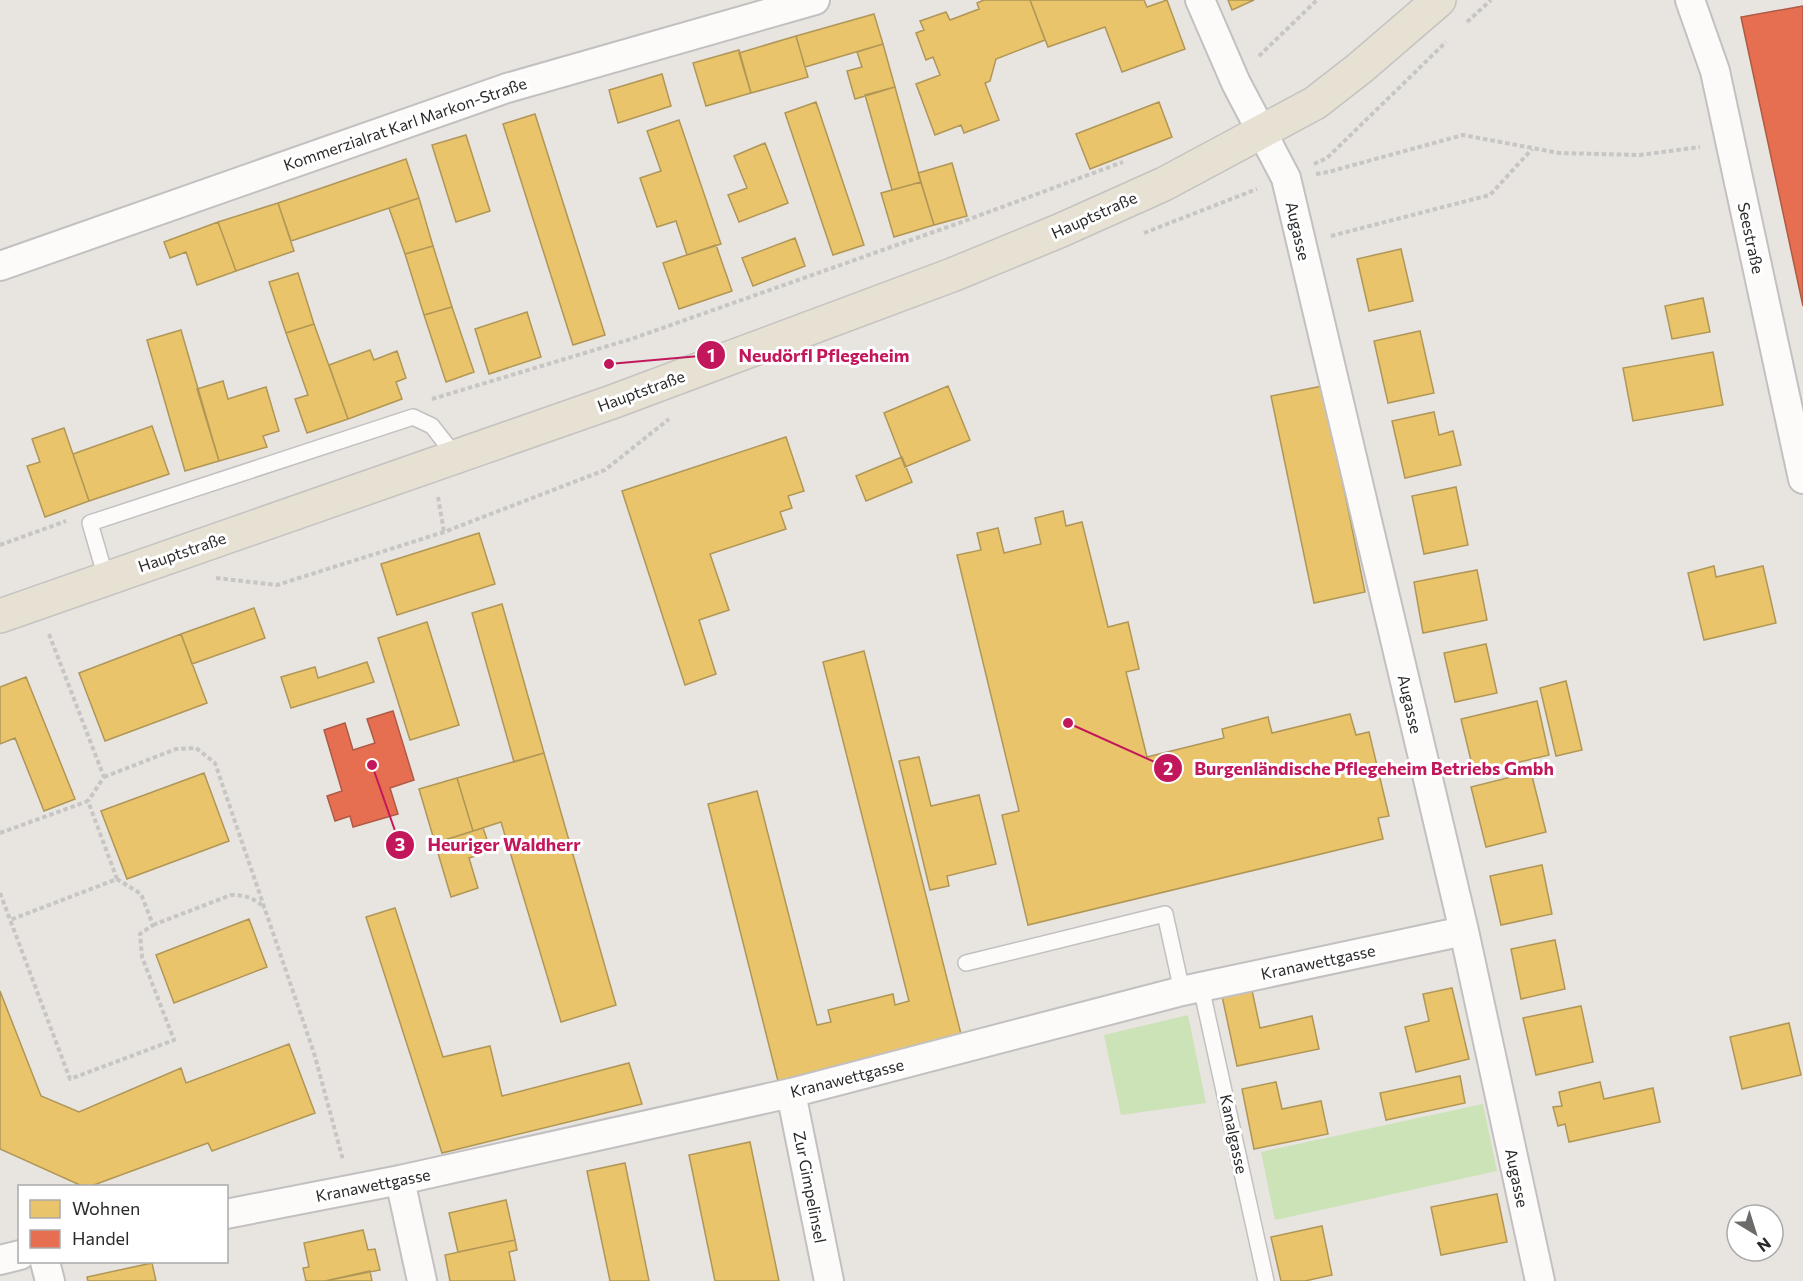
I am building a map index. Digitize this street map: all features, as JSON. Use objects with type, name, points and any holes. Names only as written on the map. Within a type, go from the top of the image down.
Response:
[{"type":"main road","name":"Hauptstraße","points":[[0,616],[612,402],[952,275],[1059,231],[1164,184],[1315,103],[1360,68],[1439,0]]},
{"type":"street","name":"Kommerzialrat Karl Markon-Straße","points":[[0,266],[507,88],[815,0]]},
{"type":"street","points":[[1200,0],[1236,83],[1263,132]]},
{"type":"street","name":"Seestraße","points":[[1690,0],[1714,71],[1803,479]]},
{"type":"street","name":"Augasse","points":[[1263,132],[1286,178],[1464,931],[1540,1281]]},
{"type":"street","name":"Kranawettgasse","points":[[228,1214],[400,1180],[792,1093],[1192,989],[1464,931]]},
{"type":"street","name":"Zur Gimpelinsel","points":[[792,1093],[829,1281]]},
{"type":"street","points":[[400,1180],[422,1281]]},
{"type":"street","points":[[0,1260],[18,1256]]},
{"type":"street","points":[[45,1263],[50,1281]]},
{"type":"lane","points":[[106,578],[90,523],[413,417],[432,426],[457,458]]},
{"type":"lane","name":"Kanalgasse","points":[[966,963],[1165,914],[1192,989],[1266,1281]]},
{"type":"path","points":[[1236,83],[1264,50],[1317,0]]},
{"type":"path","points":[[1464,25],[1491,0]]},
{"type":"path","points":[[1142,234],[1286,178],[1327,158],[1447,41]]},
{"type":"path","points":[[1286,178],[1328,172],[1464,135],[1559,153],[1640,155],[1730,143]]},
{"type":"path","points":[[1301,244],[1490,195],[1533,148]]},
{"type":"path","points":[[432,399],[631,339],[959,224],[1133,159]]},
{"type":"path","points":[[277,585],[444,532],[605,470],[674,415]]},
{"type":"path","points":[[0,545],[76,517]]},
{"type":"path","points":[[45,623],[104,777]]},
{"type":"path","points":[[0,833],[88,801],[104,777],[176,749],[196,748],[216,763],[314,1053],[350,1190]]},
{"type":"path","points":[[88,801],[117,879],[141,894],[153,925]]},
{"type":"path","points":[[10,920],[117,879]]},
{"type":"path","points":[[0,893],[70,1079],[174,1040],[142,957],[140,934],[153,925],[231,896],[243,895],[255,899],[266,909]]},
{"type":"green space","points":[[1188,1015],[1206,1103],[1121,1115],[1104,1035]]},
{"type":"green space","points":[[1483,1104],[1497,1171],[1275,1220],[1261,1152]]},
{"type":"building: Wohnen","points":[[984,0],[1030,0],[1045,40],[996,59],[990,81],[985,83],[999,120],[964,133],[961,125],[935,135],[916,84],[940,75],[933,57],[926,60],[916,33],[924,30],[920,21],[946,12],[950,20],[979,9],[977,3]]},
{"type":"building: Wohnen","points":[[1030,0],[1144,0],[1147,7],[1167,0],[1185,49],[1122,72],[1105,27],[1048,47]]},
{"type":"building: Wohnen","points":[[1228,0],[1254,0],[1232,10]]},
{"type":"building: Wohnen","points":[[874,14],[883,44],[805,67],[796,36]]},
{"type":"building: Wohnen","points":[[796,36],[808,77],[751,93],[739,53]]},
{"type":"building: Wohnen","points":[[883,44],[895,87],[855,99],[847,71],[862,67],[857,52]]},
{"type":"building: Wohnen","points":[[739,50],[751,93],[706,106],[693,63]]},
{"type":"building: Wohnen","points":[[662,74],[671,106],[618,123],[609,90]]},
{"type":"building: Wohnen","points":[[895,87],[921,182],[892,190],[865,95]]},
{"type":"building: Wohnen","points":[[816,102],[864,245],[833,255],[785,113]]},
{"type":"building: Wohnen","points":[[1159,102],[1172,137],[1090,169],[1076,134]]},
{"type":"building: Wohnen","points":[[535,114],[605,335],[573,345],[503,124]]},
{"type":"building: Wohnen","points":[[679,120],[721,244],[687,255],[676,221],[657,227],[640,178],[661,171],[647,131]]},
{"type":"building: Wohnen","points":[[466,135],[490,211],[456,222],[432,145]]},
{"type":"building: Wohnen","points":[[765,143],[788,203],[739,222],[728,195],[747,188],[734,156]]},
{"type":"building: Wohnen","points":[[406,159],[419,198],[291,241],[278,203]]},
{"type":"building: Wohnen","points":[[952,163],[967,216],[934,225],[918,173]]},
{"type":"building: Wohnen","points":[[921,182],[934,225],[894,237],[881,193]]},
{"type":"building: Wohnen","points":[[419,198],[433,246],[405,254],[389,208]]},
{"type":"building: Wohnen","points":[[278,203],[294,251],[236,271],[218,222]]},
{"type":"building: Wohnen","points":[[218,222],[236,271],[197,285],[186,252],[170,258],[164,242]]},
{"type":"building: Wohnen","points":[[795,238],[805,266],[753,286],[742,258]]},
{"type":"building: Wohnen","points":[[716,245],[732,291],[679,309],[663,263]]},
{"type":"building: Wohnen","points":[[433,246],[452,307],[424,315],[405,254]]},
{"type":"building: Wohnen","points":[[1401,249],[1413,301],[1369,311],[1357,259]]},
{"type":"building: Wohnen","points":[[298,273],[314,324],[286,333],[269,282]]},
{"type":"building: Wohnen","points":[[1703,298],[1710,332],[1672,339],[1665,306]]},
{"type":"building: Wohnen","points":[[452,307],[474,372],[446,382],[424,315]]},
{"type":"building: Wohnen","points":[[527,312],[541,357],[489,374],[475,329]]},
{"type":"building: Wohnen","points":[[314,324],[348,419],[307,433],[295,399],[308,395],[286,333]]},
{"type":"building: Wohnen","points":[[181,330],[219,461],[185,471],[147,340]]},
{"type":"building: Wohnen","points":[[1420,331],[1434,393],[1388,403],[1374,341]]},
{"type":"building: Wohnen","points":[[370,350],[374,360],[397,351],[406,378],[396,382],[402,399],[348,419],[329,365]]},
{"type":"building: Wohnen","points":[[1713,352],[1723,405],[1633,421],[1623,368]]},
{"type":"building: Wohnen","points":[[223,381],[228,399],[266,387],[279,431],[263,436],[267,447],[219,461],[197,389]]},
{"type":"building: Wohnen","points":[[948,386],[970,440],[905,467],[884,413]]},
{"type":"building: Wohnen","points":[[1323,386],[1365,592],[1314,603],[1271,396]]},
{"type":"building: Wohnen","points":[[1434,412],[1439,435],[1453,431],[1461,465],[1405,478],[1392,421]]},
{"type":"building: Wohnen","points":[[152,426],[169,474],[89,501],[73,454]]},
{"type":"building: Wohnen","points":[[64,428],[89,501],[45,517],[27,466],[40,462],[32,439]]},
{"type":"building: Wohnen","points":[[786,437],[804,491],[788,496],[792,508],[780,512],[786,529],[710,554],[729,610],[699,620],[716,674],[685,685],[622,491]]},
{"type":"building: Wohnen","points":[[902,457],[912,482],[866,501],[856,476]]},
{"type":"building: Wohnen","points":[[1456,487],[1468,545],[1424,554],[1412,496]]},
{"type":"building: Wohnen","points":[[1063,511],[1066,526],[1082,522],[1108,627],[1128,622],[1139,669],[1126,672],[1147,757],[1224,738],[1222,729],[1268,717],[1272,733],[1350,714],[1356,735],[1369,732],[1389,816],[1378,818],[1383,839],[1028,925],[1002,815],[1019,811],[957,555],[981,550],[977,533],[998,528],[1004,553],[1041,544],[1035,518]]},
{"type":"building: Wohnen","points":[[479,533],[495,584],[397,615],[381,564]]},
{"type":"building: Wohnen","points":[[1714,566],[1716,577],[1763,566],[1776,623],[1704,640],[1688,573]]},
{"type":"building: Wohnen","points":[[1477,570],[1487,620],[1423,633],[1414,582]]},
{"type":"building: Wohnen","points":[[502,604],[544,753],[514,762],[472,613]]},
{"type":"building: Wohnen","points":[[254,608],[265,638],[192,664],[181,634]]},
{"type":"building: Wohnen","points":[[427,622],[459,725],[410,740],[378,638]]},
{"type":"building: Wohnen","points":[[181,634],[207,703],[105,741],[79,673]]},
{"type":"building: Wohnen","points":[[1486,644],[1497,693],[1455,702],[1444,653]]},
{"type":"building: Wohnen","points":[[864,651],[961,1034],[778,1081],[708,804],[757,791],[817,1025],[831,1022],[828,1010],[893,994],[895,1005],[909,1001],[823,662]]},
{"type":"building: Wohnen","points":[[367,662],[374,682],[291,708],[281,677],[315,667],[318,678]]},
{"type":"building: Wohnen","points":[[26,677],[75,799],[44,811],[15,738],[0,744],[0,687]]},
{"type":"building: Wohnen","points":[[1566,681],[1582,750],[1556,756],[1540,688]]},
{"type":"building: Wohnen","points":[[1537,701],[1549,755],[1474,773],[1461,719]]},
{"type":"building: Wohnen","points":[[544,753],[616,1005],[561,1022],[501,822],[473,831],[457,778]]},
{"type":"building: Wohnen","points":[[919,757],[931,806],[979,795],[996,864],[947,876],[949,886],[930,890],[899,761]]},
{"type":"building: Wohnen","points":[[1531,772],[1546,832],[1486,847],[1471,787]]},
{"type":"building: Wohnen","points":[[204,773],[229,841],[127,879],[101,811]]},
{"type":"building: Wohnen","points":[[457,778],[473,831],[435,843],[419,789]]},
{"type":"building: Wohnen","points":[[483,828],[491,851],[469,858],[478,888],[451,897],[435,843]]},
{"type":"building: Wohnen","points":[[1542,865],[1552,914],[1501,925],[1490,876]]},
{"type":"building: Wohnen","points":[[395,908],[443,1057],[490,1046],[502,1096],[629,1063],[642,1104],[442,1153],[366,917]]},
{"type":"building: Wohnen","points":[[249,919],[267,967],[174,1003],[156,955]]},
{"type":"building: Wohnen","points":[[1555,940],[1565,989],[1521,999],[1511,949]]},
{"type":"building: Wohnen","points":[[1452,988],[1469,1059],[1416,1072],[1405,1027],[1429,1021],[1423,994]]},
{"type":"building: Wohnen","points":[[1252,990],[1260,1028],[1312,1016],[1319,1049],[1237,1066],[1222,996]]},
{"type":"building: Wohnen","points":[[0,991],[41,1096],[79,1112],[181,1068],[186,1083],[289,1044],[315,1113],[212,1151],[208,1143],[94,1185],[80,1185],[0,1149]]},
{"type":"building: Wohnen","points":[[1581,1006],[1593,1062],[1536,1075],[1523,1018]]},
{"type":"building: Wohnen","points":[[1789,1023],[1801,1075],[1742,1089],[1730,1037]]},
{"type":"building: Wohnen","points":[[1460,1076],[1465,1103],[1386,1120],[1380,1093]]},
{"type":"building: Wohnen","points":[[1276,1082],[1282,1109],[1321,1101],[1328,1134],[1254,1149],[1242,1089]]},
{"type":"building: Wohnen","points":[[1600,1082],[1604,1099],[1653,1088],[1660,1122],[1569,1142],[1565,1124],[1558,1126],[1553,1107],[1562,1106],[1559,1092]]},
{"type":"building: Wohnen","points":[[750,1142],[779,1281],[715,1281],[689,1155]]},
{"type":"building: Wohnen","points":[[625,1163],[649,1281],[610,1281],[587,1171]]},
{"type":"building: Wohnen","points":[[1497,1194],[1507,1242],[1441,1255],[1431,1207]]},
{"type":"building: Wohnen","points":[[506,1200],[515,1240],[458,1252],[449,1213]]},
{"type":"building: Wohnen","points":[[1322,1226],[1332,1275],[1305,1281],[1281,1281],[1271,1237]]},
{"type":"building: Wohnen","points":[[363,1230],[368,1250],[375,1249],[380,1270],[325,1281],[306,1281],[303,1268],[309,1267],[304,1243]]},
{"type":"building: Wohnen","points":[[515,1240],[517,1250],[509,1252],[515,1281],[450,1281],[445,1255]]},
{"type":"building: Wohnen","points":[[152,1263],[156,1281],[88,1281],[87,1277]]},
{"type":"building: Wohnen","points":[[370,1271],[372,1281],[325,1281]]},
{"type":"building: Handel","points":[[1803,6],[1803,306],[1741,17]]},
{"type":"building: Handel","points":[[393,711],[414,780],[390,788],[398,814],[353,827],[350,816],[335,821],[327,796],[342,791],[324,730],[345,723],[353,750],[375,743],[367,719]]},
{"type":"place","name":"Neudörfl Pflegeheim","points":[[609,364]]},
{"type":"place","name":"Burgenländische Pflegeheim Betriebs Gmbh","points":[[1068,723]]},
{"type":"place","name":"Heuriger Waldherr","points":[[372,765]]}]
